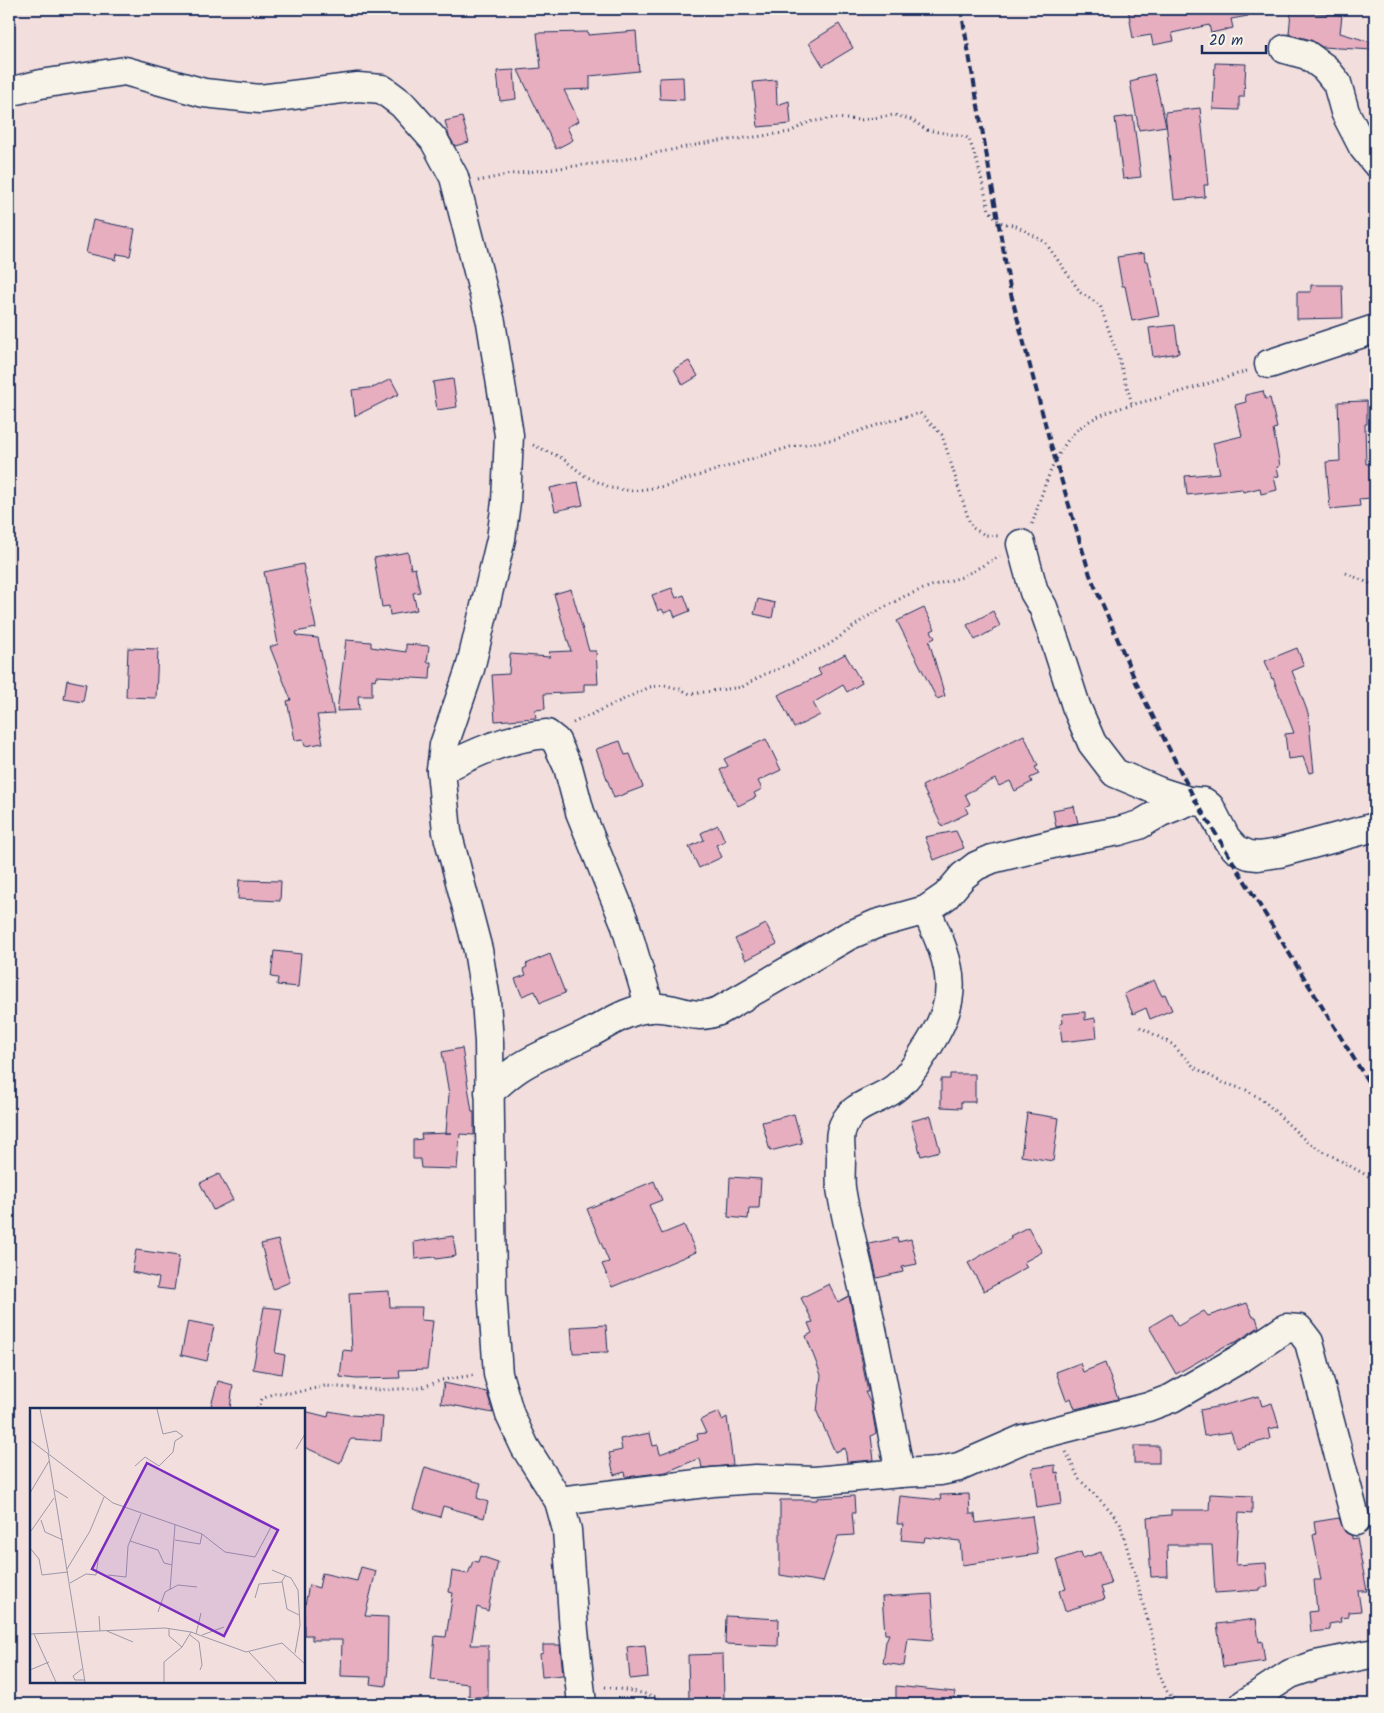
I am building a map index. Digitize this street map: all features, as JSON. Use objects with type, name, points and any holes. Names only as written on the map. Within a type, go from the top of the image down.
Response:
[{"type":"street","points":[[1285,49],[1307,55],[1325,68],[1337,83],[1346,112],[1363,147],[1375,162]]},
{"type":"street","points":[[9,92],[41,84],[125,70],[204,93],[260,99],[358,87],[382,89],[402,104],[434,140],[454,177],[491,322],[509,435],[506,502],[501,539],[470,669],[444,746],[440,770],[447,832],[478,950],[485,992],[489,1042],[492,1291],[498,1374],[510,1415],[525,1447],[559,1501],[567,1530],[580,1694]]},
{"type":"street","points":[[1269,364],[1375,329]]},
{"type":"street","points":[[1020,544],[1034,592],[1043,607],[1058,647],[1076,706],[1092,743],[1115,773],[1158,791],[1189,801],[1204,802],[1210,807],[1226,838],[1236,849],[1249,855],[1258,856],[1279,853],[1375,827]]},
{"type":"street","points":[[440,770],[469,755],[534,735],[547,734],[556,741],[568,767],[580,812],[625,923],[650,1008]]},
{"type":"street","points":[[489,1092],[518,1068],[542,1054],[586,1035],[630,1012],[650,1008],[669,1008],[697,1016],[708,1015],[742,998],[782,972],[848,936],[876,924],[926,910],[946,896],[963,876],[976,866],[992,858],[1119,831],[1139,825],[1161,812],[1189,801]]},
{"type":"street","points":[[900,1473],[841,1187],[840,1134],[845,1119],[857,1108],[891,1091],[901,1083],[933,1040],[947,1010],[950,994],[950,972],[941,942],[926,910]]},
{"type":"street","points":[[559,1501],[712,1482],[756,1479],[815,1481],[940,1471],[959,1467],[1023,1439],[1148,1407],[1172,1398],[1242,1358],[1286,1328],[1299,1329],[1310,1342],[1356,1521]]},
{"type":"street","points":[[1244,1704],[1290,1674],[1316,1665],[1375,1653]]},
{"type":"path","points":[[456,187],[510,174],[616,161],[711,142],[755,138],[790,132],[809,122],[834,118],[861,120],[894,115],[910,119],[926,130],[969,138],[978,165],[988,210],[999,222],[1016,226],[1045,242],[1081,293],[1100,305],[1119,358],[1132,404]]},
{"type":"path","points":[[547,734],[650,687],[664,685],[690,694],[742,687],[763,675],[830,644],[865,618],[905,596],[930,586],[962,577],[1020,544],[1030,527],[1055,459],[1069,438],[1102,414],[1269,364]]},
{"type":"path","points":[[509,435],[562,458],[585,476],[611,488],[633,491],[665,486],[790,447],[836,440],[886,422],[920,413],[942,435],[971,527],[985,535],[999,536],[1020,544]]},
{"type":"path","points":[[1346,573],[1375,586]]},
{"type":"path","points":[[1140,1027],[1172,1044],[1194,1066],[1221,1082],[1246,1090],[1264,1101],[1307,1142],[1375,1180]]},
{"type":"path","points":[[258,1408],[262,1400],[274,1393],[292,1393],[325,1386],[378,1390],[420,1388],[442,1380],[498,1374]]},
{"type":"path","points":[[1057,1430],[1079,1479],[1110,1510],[1120,1523],[1154,1646],[1158,1671],[1166,1690],[1177,1704]]},
{"type":"path","points":[[580,1694],[638,1692],[675,1704]]},
{"type":"building","points":[[1128,9],[1247,9],[1248,16],[1231,19],[1233,28],[1211,33],[1209,25],[1172,33],[1174,41],[1153,45],[1151,35],[1133,38]]},
{"type":"building","points":[[1291,11],[1342,15],[1340,33],[1374,43],[1373,50],[1322,47],[1311,40],[1289,34]]},
{"type":"building","points":[[839,24],[853,48],[823,66],[809,43]]},
{"type":"building","points":[[636,31],[639,71],[590,76],[590,89],[564,90],[579,121],[567,127],[573,140],[556,149],[518,70],[541,68],[537,33],[588,32],[588,35]]},
{"type":"building","points":[[1215,63],[1246,64],[1244,97],[1239,97],[1239,110],[1213,109]]},
{"type":"building","points":[[514,70],[516,99],[500,101],[497,71]]},
{"type":"building","points":[[1154,74],[1166,126],[1139,130],[1130,82],[1138,80],[1137,78]]},
{"type":"building","points":[[683,77],[684,100],[660,99],[659,78]]},
{"type":"building","points":[[776,80],[777,105],[789,101],[791,124],[758,127],[753,82]]},
{"type":"building","points":[[1200,108],[1208,185],[1204,185],[1205,197],[1174,200],[1165,112]]},
{"type":"building","points":[[1133,116],[1141,177],[1123,179],[1115,118]]},
{"type":"building","points":[[462,117],[469,142],[455,146],[449,136],[445,121]]},
{"type":"building","points":[[93,220],[135,229],[130,256],[117,254],[116,260],[86,253]]},
{"type":"building","points":[[1144,253],[1145,261],[1148,261],[1159,316],[1132,321],[1125,286],[1122,286],[1117,257]]},
{"type":"building","points":[[1311,285],[1342,285],[1343,318],[1297,319],[1297,292],[1311,292]]},
{"type":"building","points":[[1175,325],[1179,353],[1153,357],[1149,328]]},
{"type":"building","points":[[689,361],[698,376],[683,385],[674,369]]},
{"type":"building","points":[[391,379],[399,394],[355,416],[352,390],[375,387]]},
{"type":"building","points":[[453,379],[457,407],[437,410],[433,382]]},
{"type":"building","points":[[1263,391],[1265,399],[1270,398],[1277,428],[1273,429],[1280,466],[1277,467],[1279,476],[1274,477],[1277,490],[1261,494],[1260,488],[1243,492],[1242,489],[1187,495],[1185,476],[1220,473],[1213,443],[1242,436],[1235,405],[1246,402],[1245,395]]},
{"type":"building","points":[[1367,401],[1367,424],[1365,424],[1366,464],[1372,464],[1374,490],[1371,491],[1371,498],[1359,499],[1360,506],[1330,509],[1326,462],[1340,461],[1338,402]]},
{"type":"building","points":[[578,482],[583,505],[555,511],[550,488]]},
{"type":"building","points":[[408,552],[411,569],[415,568],[420,592],[413,593],[417,610],[390,615],[389,606],[382,607],[374,558]]},
{"type":"building","points":[[303,564],[316,628],[296,632],[297,636],[318,638],[334,714],[317,715],[323,743],[305,746],[303,739],[295,740],[287,701],[291,700],[270,647],[278,644],[264,572]]},
{"type":"building","points":[[672,588],[676,598],[684,595],[690,611],[675,617],[672,610],[664,613],[662,609],[658,611],[652,595]]},
{"type":"building","points":[[571,589],[589,651],[596,651],[598,684],[584,684],[584,692],[544,694],[545,709],[535,710],[536,718],[495,721],[492,675],[509,674],[510,654],[550,657],[549,652],[571,651],[554,594]]},
{"type":"building","points":[[758,599],[775,603],[772,618],[754,614]]},
{"type":"building","points":[[924,608],[935,629],[931,631],[935,638],[929,641],[945,696],[937,699],[897,621]]},
{"type":"building","points":[[993,611],[1000,626],[975,640],[967,625]]},
{"type":"building","points":[[346,640],[371,642],[371,647],[406,652],[406,644],[429,646],[427,662],[431,662],[430,679],[376,676],[375,680],[372,679],[372,696],[358,696],[359,710],[337,711]]},
{"type":"building","points":[[128,648],[158,649],[156,698],[126,697]]},
{"type":"building","points":[[1297,648],[1304,666],[1292,671],[1308,713],[1314,772],[1309,773],[1303,757],[1288,759],[1285,734],[1294,733],[1265,661]]},
{"type":"building","points":[[845,654],[862,683],[847,692],[843,685],[813,703],[820,715],[794,728],[778,695],[821,675],[818,669]]},
{"type":"building","points":[[67,680],[86,684],[83,702],[64,699]]},
{"type":"building","points":[[1024,735],[1038,766],[1035,767],[1039,774],[1030,778],[1032,782],[1015,791],[1010,781],[999,786],[995,779],[965,794],[970,804],[965,807],[968,813],[942,826],[922,786]]},
{"type":"building","points":[[766,739],[781,770],[758,781],[762,789],[754,793],[756,797],[738,806],[720,770],[728,766],[724,759]]},
{"type":"building","points":[[620,741],[625,755],[630,754],[643,787],[614,798],[596,749]]},
{"type":"building","points":[[1074,806],[1078,823],[1056,827],[1053,810]]},
{"type":"building","points":[[718,825],[725,841],[716,845],[722,857],[699,868],[689,847],[704,840],[701,833]]},
{"type":"building","points":[[956,831],[964,848],[934,860],[925,837]]},
{"type":"building","points":[[239,880],[281,881],[280,901],[238,899]]},
{"type":"building","points":[[766,924],[777,944],[746,960],[735,939]]},
{"type":"building","points":[[274,951],[301,954],[298,987],[277,985],[278,978],[271,977]]},
{"type":"building","points":[[550,954],[565,993],[540,1003],[535,991],[522,996],[515,979],[526,975],[523,969],[527,967],[526,964]]},
{"type":"building","points":[[1154,980],[1162,996],[1165,994],[1172,1010],[1150,1019],[1146,1008],[1133,1014],[1124,994]]},
{"type":"building","points":[[1085,1012],[1085,1020],[1095,1018],[1097,1038],[1062,1042],[1060,1024],[1063,1023],[1062,1014]]},
{"type":"building","points":[[462,1048],[472,1112],[474,1112],[474,1135],[460,1134],[457,1169],[421,1168],[420,1159],[413,1159],[413,1140],[422,1139],[421,1134],[451,1133],[446,1133],[449,1094],[442,1052]]},
{"type":"building","points":[[950,1074],[975,1074],[975,1102],[961,1102],[961,1108],[941,1107],[941,1079],[950,1079]]},
{"type":"building","points":[[1027,1113],[1059,1118],[1053,1161],[1021,1156]]},
{"type":"building","points":[[794,1114],[802,1143],[770,1151],[762,1122]]},
{"type":"building","points":[[931,1116],[940,1151],[921,1156],[911,1121]]},
{"type":"building","points":[[219,1174],[233,1200],[213,1210],[200,1183]]},
{"type":"building","points":[[730,1177],[761,1179],[759,1208],[749,1208],[748,1219],[728,1217]]},
{"type":"building","points":[[654,1181],[662,1200],[649,1205],[662,1234],[684,1225],[696,1252],[612,1287],[602,1264],[609,1262],[587,1209]]},
{"type":"building","points":[[1028,1227],[1042,1252],[1024,1262],[1027,1267],[984,1291],[968,1263],[1012,1238],[1010,1236]]},
{"type":"building","points":[[453,1236],[456,1256],[436,1259],[435,1257],[415,1259],[414,1242]]},
{"type":"building","points":[[897,1238],[898,1242],[911,1239],[917,1264],[902,1267],[903,1272],[877,1278],[869,1244]]},
{"type":"building","points":[[278,1240],[290,1282],[273,1289],[261,1244]]},
{"type":"building","points":[[136,1250],[179,1256],[174,1290],[157,1288],[159,1278],[132,1272]]},
{"type":"building","points":[[829,1284],[838,1302],[849,1296],[868,1392],[865,1392],[871,1404],[876,1433],[871,1436],[874,1460],[847,1462],[845,1448],[835,1452],[817,1412],[821,1375],[806,1336],[812,1333],[808,1323],[813,1322],[801,1298]]},
{"type":"building","points":[[389,1291],[390,1307],[422,1307],[421,1320],[433,1321],[427,1369],[399,1370],[400,1378],[356,1379],[340,1377],[343,1350],[352,1351],[349,1293]]},
{"type":"building","points":[[1247,1303],[1253,1317],[1256,1317],[1259,1327],[1236,1342],[1225,1346],[1176,1374],[1149,1327],[1171,1314],[1178,1326],[1204,1311],[1208,1316]]},
{"type":"building","points":[[264,1307],[282,1309],[275,1353],[285,1355],[282,1374],[253,1369]]},
{"type":"building","points":[[188,1321],[214,1326],[207,1361],[181,1355]]},
{"type":"building","points":[[606,1325],[608,1352],[573,1353],[571,1327]]},
{"type":"building","points":[[1080,1363],[1083,1372],[1105,1363],[1118,1399],[1075,1409],[1071,1398],[1066,1400],[1056,1372]]},
{"type":"building","points":[[218,1381],[233,1385],[230,1408],[210,1408]]},
{"type":"building","points":[[444,1383],[487,1392],[493,1413],[441,1403]]},
{"type":"building","points":[[1259,1396],[1262,1406],[1272,1403],[1279,1427],[1268,1429],[1270,1439],[1236,1448],[1231,1432],[1204,1436],[1200,1410]]},
{"type":"building","points":[[305,1411],[328,1417],[329,1411],[350,1415],[383,1417],[381,1441],[350,1440],[340,1463],[305,1447]]},
{"type":"building","points":[[719,1412],[722,1420],[727,1417],[733,1465],[702,1468],[700,1458],[666,1472],[626,1477],[625,1472],[614,1475],[609,1453],[622,1450],[620,1439],[650,1433],[653,1446],[658,1445],[660,1454],[698,1440],[697,1434],[706,1433],[700,1420]]},
{"type":"building","points":[[1134,1446],[1159,1446],[1159,1463],[1134,1463]]},
{"type":"building","points":[[1055,1465],[1055,1473],[1058,1472],[1062,1504],[1037,1508],[1032,1468]]},
{"type":"building","points":[[425,1467],[481,1483],[477,1498],[488,1502],[484,1518],[443,1506],[440,1517],[413,1509]]},
{"type":"building","points":[[969,1494],[970,1514],[975,1514],[976,1523],[1032,1516],[1038,1554],[962,1565],[960,1541],[925,1537],[924,1542],[901,1540],[903,1524],[897,1524],[900,1496],[941,1500],[940,1495]]},
{"type":"building","points":[[1210,1494],[1252,1496],[1252,1514],[1239,1513],[1236,1565],[1266,1563],[1268,1587],[1260,1588],[1260,1590],[1215,1593],[1212,1545],[1167,1545],[1168,1576],[1151,1577],[1147,1517],[1171,1515],[1171,1510],[1209,1510]]},
{"type":"building","points":[[854,1496],[855,1513],[852,1513],[854,1535],[838,1536],[823,1582],[780,1575],[780,1500],[817,1500],[817,1498]]},
{"type":"building","points":[[1339,1518],[1345,1532],[1352,1536],[1352,1539],[1357,1538],[1367,1591],[1358,1591],[1361,1611],[1348,1612],[1348,1617],[1340,1618],[1341,1622],[1329,1624],[1330,1630],[1311,1632],[1309,1612],[1317,1611],[1314,1580],[1321,1580],[1313,1535],[1316,1534],[1314,1522]]},
{"type":"building","points":[[1081,1552],[1083,1558],[1101,1552],[1111,1584],[1101,1587],[1105,1599],[1065,1611],[1059,1591],[1066,1589],[1057,1560]]},
{"type":"building","points":[[480,1556],[498,1562],[488,1611],[477,1607],[471,1645],[488,1645],[488,1697],[469,1697],[469,1684],[431,1680],[435,1636],[446,1637],[453,1593],[449,1592],[452,1571],[468,1574],[473,1561],[478,1562]]},
{"type":"building","points":[[361,1567],[376,1571],[365,1616],[388,1617],[386,1686],[370,1684],[371,1677],[341,1676],[342,1640],[312,1640],[312,1635],[305,1635],[305,1605],[309,1585],[319,1588],[322,1573],[357,1581]]},
{"type":"building","points":[[932,1594],[933,1640],[908,1638],[904,1666],[883,1663],[886,1641],[889,1634],[885,1634],[882,1597]]},
{"type":"building","points":[[726,1616],[779,1619],[778,1646],[725,1644]]},
{"type":"building","points":[[1256,1619],[1259,1642],[1262,1641],[1265,1661],[1223,1667],[1217,1624]]},
{"type":"building","points":[[543,1645],[560,1645],[563,1675],[542,1677],[540,1654],[543,1653]]},
{"type":"building","points":[[645,1645],[648,1677],[630,1679],[627,1647]]},
{"type":"building","points":[[723,1654],[724,1699],[689,1700],[688,1655]]},
{"type":"building","points":[[896,1686],[955,1692],[954,1704],[896,1704]]},
{"type":"railway","points":[[961,9],[1011,294],[1050,442],[1090,575],[1139,689],[1195,800],[1375,1093]]}]
